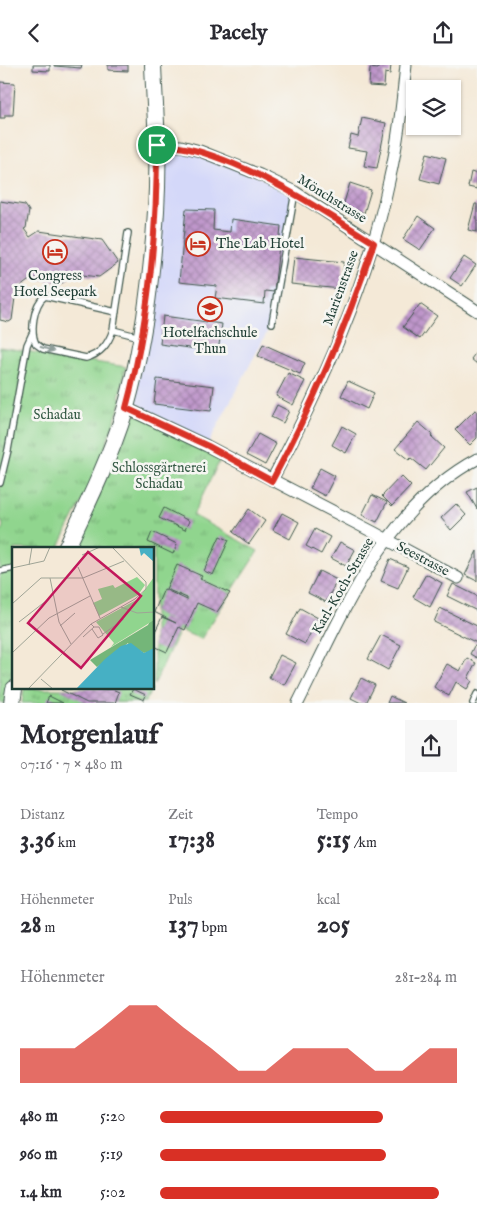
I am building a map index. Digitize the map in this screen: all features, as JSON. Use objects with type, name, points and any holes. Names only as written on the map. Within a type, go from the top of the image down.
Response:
[{"type":"street","points":[[67,547],[105,467],[126,408],[142,337],[152,271],[157,186],[153,65]]},
{"type":"street","name":"Marienstrasse","points":[[272,481],[318,389],[352,305],[374,243],[390,180],[400,120],[406,65]]},
{"type":"street","name":"Mönchstrasse","points":[[157,145],[200,151],[260,175],[294,192],[475,305]]},
{"type":"street","name":"Seestrasse","points":[[126,408],[208,446],[458,578]]},
{"type":"street","name":"Karl-Koch-Strasse","points":[[298,703],[354,592],[387,540],[430,491],[477,459]]},
{"type":"street","points":[[12,703],[14,690]]},
{"type":"lane","points":[[272,323],[294,192]]},
{"type":"lane","points":[[33,332],[36,344],[43,349],[86,358],[93,356],[108,343],[113,331],[128,233]]},
{"type":"lane","points":[[0,483],[8,450],[27,345],[33,332],[38,305],[45,296],[116,312]]},
{"type":"lane","points":[[113,331],[142,337]]},
{"type":"lane","points":[[473,703],[477,694]]},
{"type":"shaded area","name":"Hotelfachschule Thun","points":[[157,145],[181,146],[295,192],[272,323],[207,446],[126,408],[136,368]]},
{"type":"green space","name":"Schadau","points":[[0,347],[126,367],[119,397],[122,399],[96,473],[59,547],[12,547],[12,672],[6,703],[0,702],[0,535],[3,526],[0,517]]},
{"type":"green space","name":"Schlossgärtnerei Schadau","points":[[136,412],[223,454],[193,515],[258,551],[201,639],[179,630],[155,683],[155,547],[74,547]]},
{"type":"green space","points":[[24,690],[151,690],[145,702],[22,703]]},
{"type":"building","points":[[33,65],[50,65],[50,71],[33,70]]},
{"type":"building","points":[[54,65],[82,65],[81,68]]},
{"type":"building","points":[[108,65],[128,65],[128,71],[108,70]]},
{"type":"building","points":[[378,65],[391,65],[390,74],[385,73],[384,87],[369,86],[370,68],[378,69]]},
{"type":"building","points":[[0,82],[15,83],[13,115],[5,115],[5,118],[0,118]]},
{"type":"building","points":[[362,118],[386,123],[377,168],[364,166],[367,151],[348,148],[351,135],[358,137]]},
{"type":"building","points":[[427,153],[446,158],[439,184],[420,179]]},
{"type":"building","points":[[471,172],[477,174],[477,189],[468,187]]},
{"type":"building","points":[[350,183],[371,190],[364,213],[343,206]]},
{"type":"building","name":"Congress Hotel Seepark","points":[[0,201],[25,205],[29,211],[26,228],[24,229],[30,237],[39,231],[102,240],[118,263],[99,277],[74,274],[62,283],[32,278],[16,290],[12,320],[9,322],[0,320]]},
{"type":"building","points":[[475,204],[477,204],[477,232],[468,230]]},
{"type":"building","points":[[186,209],[214,210],[213,230],[230,232],[231,219],[281,226],[274,292],[265,291],[264,304],[215,298],[217,286],[179,282]]},
{"type":"building","points":[[418,216],[435,228],[420,250],[403,239]]},
{"type":"building","points":[[294,257],[344,262],[341,289],[291,284]]},
{"type":"building","points":[[464,257],[476,265],[462,286],[450,278]]},
{"type":"building","points":[[420,304],[437,316],[420,339],[403,327]]},
{"type":"building","points":[[163,316],[222,324],[218,352],[160,344]]},
{"type":"building","points":[[263,344],[305,363],[300,374],[258,356]]},
{"type":"building","points":[[477,351],[477,364],[471,359]]},
{"type":"building","points":[[288,373],[305,381],[293,405],[276,396]]},
{"type":"building","points":[[157,379],[214,386],[211,411],[154,404]]},
{"type":"building","points":[[348,381],[374,393],[367,409],[341,396]]},
{"type":"building","points":[[277,405],[289,411],[283,423],[271,417]]},
{"type":"building","points":[[475,410],[477,411],[477,438],[470,445],[455,430]]},
{"type":"building","points":[[418,422],[444,448],[426,470],[411,458],[409,460],[395,449]]},
{"type":"building","points":[[342,426],[356,434],[346,453],[332,445]]},
{"type":"building","points":[[258,434],[276,444],[265,465],[246,455]]},
{"type":"building","points":[[320,468],[335,476],[325,496],[310,488]]},
{"type":"building","points":[[401,476],[411,486],[392,506],[382,496]]},
{"type":"building","points":[[477,487],[477,509],[467,492]]},
{"type":"building","points":[[372,495],[387,502],[377,522],[362,515]]},
{"type":"building","points":[[456,504],[466,515],[451,530],[441,518]]},
{"type":"building","points":[[164,508],[189,521],[185,530],[159,518]]},
{"type":"building","points":[[249,509],[265,521],[249,544],[233,532]]},
{"type":"building","points":[[282,513],[299,522],[290,539],[273,530]]},
{"type":"building","points":[[315,529],[330,537],[321,554],[306,546]]},
{"type":"building","points":[[152,532],[177,544],[173,554],[148,542]]},
{"type":"building","points":[[220,536],[229,540],[213,575],[204,571]]},
{"type":"building","points":[[340,542],[355,550],[346,566],[331,558]]},
{"type":"building","points":[[477,551],[477,581],[465,575]]},
{"type":"building","points":[[390,559],[408,567],[398,588],[381,581]]},
{"type":"building","points":[[177,565],[202,576],[200,579],[230,593],[217,612],[197,603],[185,630],[179,627],[167,652],[155,646],[155,632],[162,617],[176,623],[155,612],[155,610],[164,589],[187,600],[187,598],[166,589]]},
{"type":"building","points":[[319,571],[337,580],[326,602],[308,593]]},
{"type":"building","points":[[426,574],[442,583],[430,607],[413,597]]},
{"type":"building","points":[[453,584],[477,596],[477,611],[447,596]]},
{"type":"building","points":[[300,608],[318,618],[305,644],[286,634]]},
{"type":"building","points":[[440,608],[477,626],[477,643],[434,622]]},
{"type":"building","points":[[381,635],[401,645],[388,670],[368,659]]},
{"type":"building","points":[[474,646],[477,647],[477,658],[470,654]]},
{"type":"building","points":[[280,655],[296,663],[284,685],[269,677]]},
{"type":"building","points":[[467,658],[476,663],[468,678],[472,681],[467,689],[456,682],[449,696],[434,687],[447,664],[460,671]]},
{"type":"building","points":[[361,678],[375,685],[366,703],[361,703],[351,698]]},
{"type":"building","points":[[61,690],[114,690],[119,692],[115,703],[87,703]]},
{"type":"building","points":[[132,690],[135,690],[146,695],[144,700],[130,694]]},
{"type":"building","points":[[49,696],[63,703],[46,703]]},
{"type":"building","points":[[390,696],[404,703],[387,703]]},
{"type":"place","name":"The Lab Hotel","points":[[198,244]]},
{"type":"place","name":"Congress Hotel Seepark","points":[[55,252]]},
{"type":"place","name":"Hotelfachschule Thun","points":[[210,309]]},
{"type":"route","points":[[157,145],[200,151],[260,175],[294,192],[374,243],[352,305],[318,389],[272,481],[208,446],[126,408],[142,337],[152,271],[157,186],[157,145]]}]
